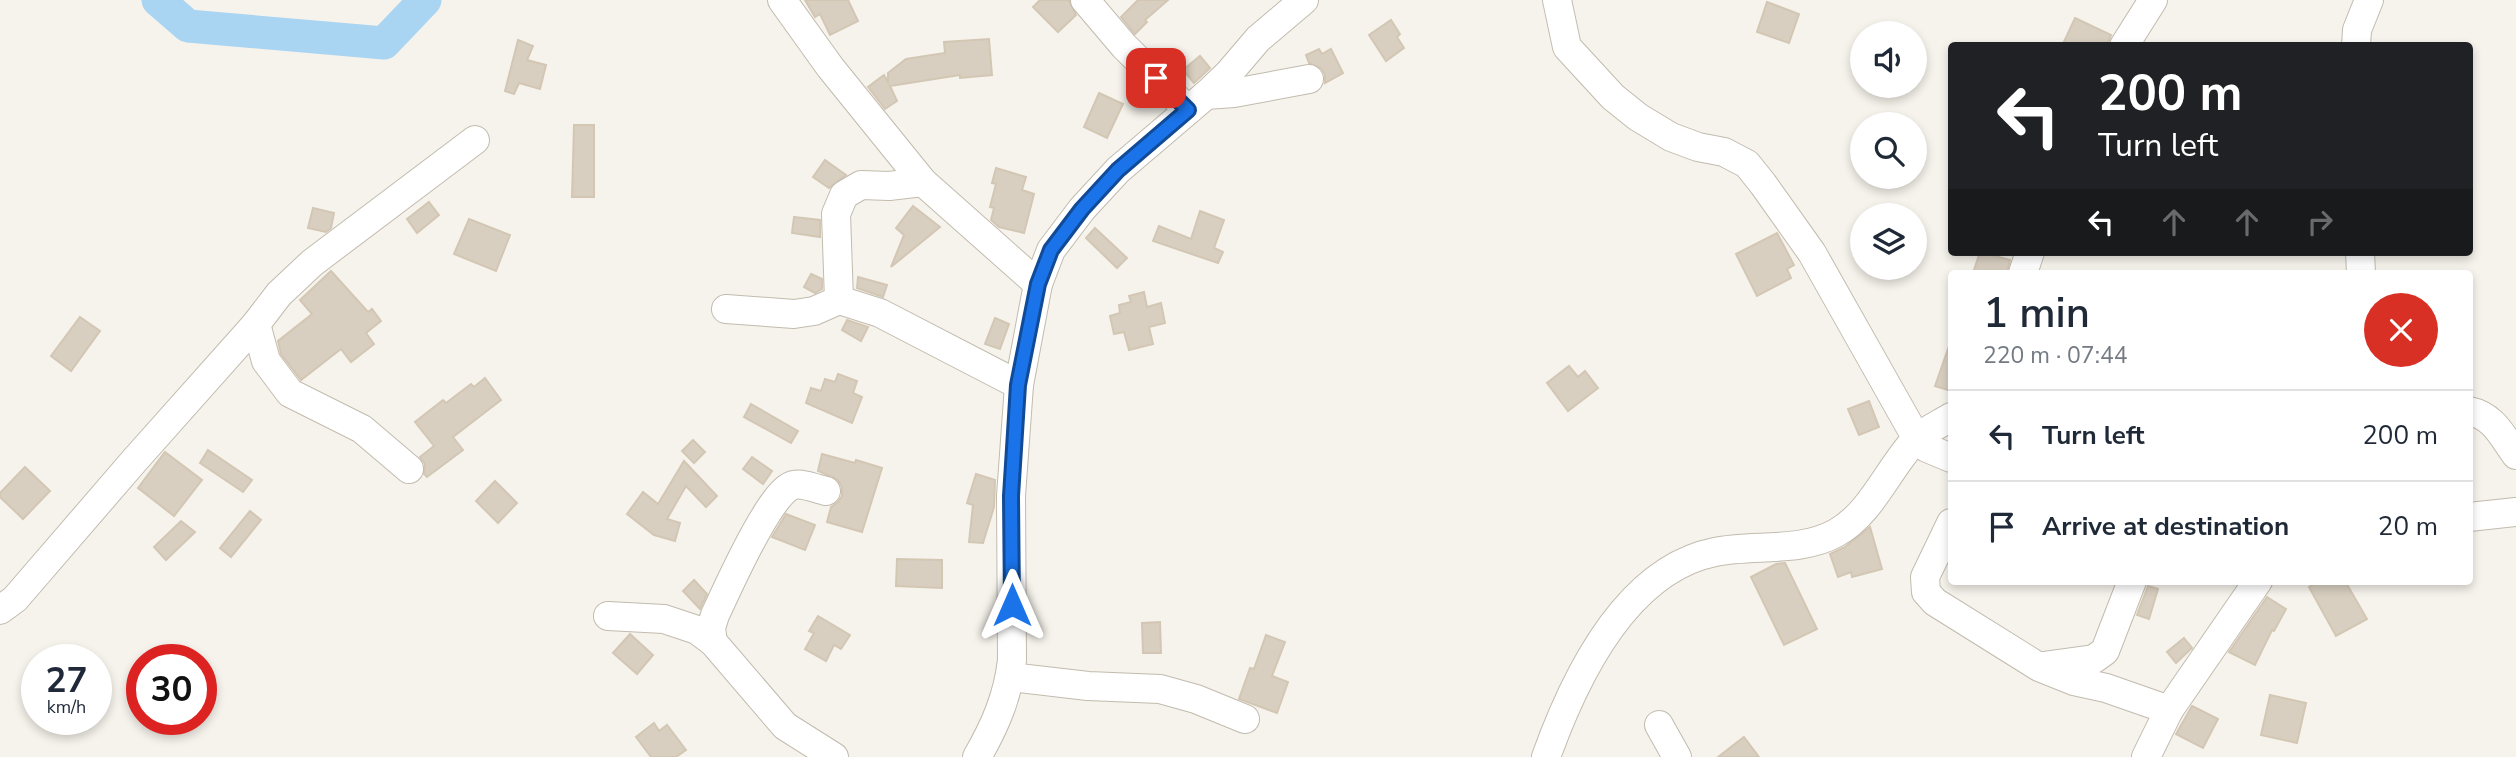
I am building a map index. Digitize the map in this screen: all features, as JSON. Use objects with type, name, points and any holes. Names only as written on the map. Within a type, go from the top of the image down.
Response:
[{"type":"street","points":[[782,0],[830,67],[923,182],[1038,284]]},
{"type":"street","points":[[1085,0],[1125,46],[1197,102]]},
{"type":"street","points":[[982,756],[1002,708],[1010,677],[1011,496],[1018,385],[1038,284],[1051,250],[1082,209],[1118,170],[1229,73],[1258,39],[1304,0]]},
{"type":"street","points":[[1557,0],[1567,47],[1613,97],[1638,117],[1671,137],[1698,147],[1724,152],[1746,164],[1812,253],[1917,439],[1927,448],[1948,457]]},
{"type":"street","points":[[2127,42],[2153,0]]},
{"type":"street","points":[[2356,42],[2357,30],[2369,0]]},
{"type":"street","points":[[1197,102],[1309,79]]},
{"type":"street","points":[[0,610],[15,599],[279,295],[312,262],[475,140]]},
{"type":"street","points":[[839,300],[836,214],[844,195],[861,185],[889,186],[923,182]]},
{"type":"street","points":[[726,309],[794,314],[814,311],[839,300],[880,313],[1018,385]]},
{"type":"street","points":[[256,324],[266,361],[289,393],[362,429],[409,469]]},
{"type":"street","points":[[2473,412],[2483,414],[2496,425],[2516,456]]},
{"type":"street","points":[[1546,757],[1562,712],[1594,651],[1639,593],[1656,578],[1676,566],[1714,552],[1805,543],[1836,533],[1857,516],[1917,439],[1948,419]]},
{"type":"street","points":[[713,642],[711,628],[715,615],[768,509],[787,487],[794,484],[826,491]]},
{"type":"street","points":[[2473,517],[2516,512]]},
{"type":"street","points":[[1948,529],[1924,577],[1926,592],[1935,602],[2039,667],[2074,681],[2106,688],[2169,709]]},
{"type":"street","points":[[2039,667],[2094,659],[2105,651],[2130,585]]},
{"type":"street","points":[[2146,757],[2169,709],[2254,585]]},
{"type":"street","points":[[608,616],[664,619],[697,630],[713,642],[779,721],[834,757]]},
{"type":"street","points":[[1010,677],[1088,686],[1160,689],[1196,699],[1245,719]]},
{"type":"street","points":[[1659,725],[1677,757]]},
{"type":"building","points":[[805,0],[848,0],[858,21],[830,35],[820,14],[815,17]]},
{"type":"building","points":[[1040,0],[1069,0],[1076,15],[1058,32],[1033,7]]},
{"type":"building","points":[[1138,0],[1168,0],[1145,20],[1147,22],[1135,34],[1121,17]]},
{"type":"building","points":[[1767,2],[1799,14],[1789,43],[1757,32]]},
{"type":"building","points":[[2075,18],[2111,35],[2108,42],[2064,42]]},
{"type":"building","points":[[1391,20],[1400,34],[1397,37],[1404,48],[1386,61],[1369,35]]},
{"type":"building","points":[[989,39],[992,75],[960,78],[960,75],[890,86],[897,101],[885,109],[868,87],[884,75],[888,82],[888,73],[906,59],[945,53],[944,42]]},
{"type":"building","points":[[518,40],[533,46],[527,60],[546,65],[540,89],[519,83],[514,94],[505,91]]},
{"type":"building","points":[[1319,49],[1322,54],[1331,49],[1343,73],[1325,83],[1322,69],[1309,63],[1306,55]]},
{"type":"building","points":[[1200,56],[1210,68],[1194,83],[1183,70]]},
{"type":"building","points":[[1099,93],[1123,104],[1107,138],[1084,127]]},
{"type":"building","points":[[574,125],[594,125],[594,197],[572,197]]},
{"type":"building","points":[[825,160],[846,175],[829,188],[813,177]]},
{"type":"building","points":[[996,168],[1026,177],[1022,190],[1034,194],[1024,233],[999,227],[991,220],[994,208],[990,207],[996,184],[992,183]]},
{"type":"building","points":[[429,202],[439,215],[417,233],[407,219]]},
{"type":"building","points":[[913,206],[940,227],[891,267],[904,235],[896,228]]},
{"type":"building","points":[[313,208],[334,213],[331,228],[326,232],[308,228]]},
{"type":"building","points":[[1200,211],[1224,220],[1214,248],[1223,252],[1218,263],[1153,241],[1159,226],[1191,239]]},
{"type":"building","points":[[794,217],[820,220],[820,237],[792,233]]},
{"type":"building","points":[[469,219],[510,235],[496,271],[454,254]]},
{"type":"building","points":[[1095,228],[1127,258],[1117,268],[1086,238]]},
{"type":"building","points":[[1777,233],[1794,265],[1787,269],[1791,278],[1757,296],[1736,254]]},
{"type":"building","points":[[1979,256],[2010,260],[2008,270],[1974,270]]},
{"type":"building","points":[[331,271],[368,312],[372,309],[381,321],[366,333],[374,344],[351,362],[341,349],[301,380],[281,354],[278,341],[312,314],[300,300]]},
{"type":"building","points":[[811,274],[822,279],[822,289],[815,293],[804,287]]},
{"type":"building","points":[[858,277],[887,285],[883,297],[857,288]]},
{"type":"building","points":[[1144,292],[1147,307],[1161,303],[1165,323],[1149,327],[1153,344],[1129,350],[1124,332],[1114,334],[1110,316],[1120,313],[1119,305],[1131,302],[1129,296]]},
{"type":"building","points":[[80,317],[100,331],[71,371],[51,356]]},
{"type":"building","points":[[995,318],[1009,324],[1000,349],[985,344]]},
{"type":"building","points":[[847,320],[868,327],[861,341],[842,330]]},
{"type":"building","points":[[1948,349],[1948,390],[1935,386]]},
{"type":"building","points":[[1569,366],[1578,377],[1585,371],[1598,388],[1568,411],[1547,383]]},
{"type":"building","points":[[838,374],[857,381],[853,393],[862,397],[852,423],[806,403],[811,388],[821,391],[825,379],[835,382]]},
{"type":"building","points":[[485,378],[501,400],[453,437],[463,450],[427,477],[424,474],[425,464],[420,457],[434,446],[415,422],[443,400],[446,403],[471,384],[474,387]]},
{"type":"building","points":[[1869,401],[1879,427],[1859,435],[1848,409]]},
{"type":"building","points":[[751,404],[798,431],[791,443],[744,417]]},
{"type":"building","points":[[693,440],[705,452],[694,463],[682,451]]},
{"type":"building","points":[[208,450],[252,480],[243,492],[200,463]]},
{"type":"building","points":[[165,452],[202,480],[174,516],[138,488]]},
{"type":"building","points":[[822,454],[882,468],[862,532],[827,522],[831,507],[842,496],[842,487],[837,479],[818,471]]},
{"type":"building","points":[[752,457],[772,471],[763,484],[743,469]]},
{"type":"building","points":[[684,461],[717,496],[706,507],[686,486],[667,519],[680,523],[675,541],[654,535],[627,514],[643,492],[658,504]]},
{"type":"building","points":[[25,467],[50,491],[23,519],[0,497],[0,493]]},
{"type":"building","points":[[976,474],[995,480],[994,507],[983,543],[969,542],[973,505],[967,503]]},
{"type":"building","points":[[495,481],[517,503],[498,523],[476,501]]},
{"type":"building","points":[[250,511],[261,520],[231,557],[220,548]]},
{"type":"building","points":[[786,514],[815,525],[805,550],[772,537]]},
{"type":"building","points":[[181,521],[195,532],[166,560],[154,547]]},
{"type":"building","points":[[1870,527],[1882,569],[1852,577],[1851,572],[1838,577],[1830,554],[1845,547]]},
{"type":"building","points":[[897,559],[942,560],[942,588],[896,586]]},
{"type":"building","points":[[1785,563],[1817,629],[1784,645],[1751,577],[1776,564]]},
{"type":"building","points":[[694,580],[707,594],[700,609],[683,591]]},
{"type":"building","points":[[2347,585],[2367,619],[2336,636],[2309,587]]},
{"type":"building","points":[[2148,586],[2158,589],[2149,619],[2137,615]]},
{"type":"building","points":[[2267,597],[2286,609],[2255,665],[2229,652]]},
{"type":"building","points":[[818,616],[850,635],[841,649],[834,645],[826,661],[805,649],[814,633],[809,631]]},
{"type":"building","points":[[1160,622],[1161,653],[1143,653],[1142,623]]},
{"type":"building","points":[[630,634],[653,655],[637,674],[613,653]]},
{"type":"building","points":[[1266,635],[1285,642],[1272,676],[1288,682],[1277,713],[1239,699],[1250,668],[1254,669]]},
{"type":"building","points":[[2184,638],[2192,648],[2176,663],[2167,652]]},
{"type":"building","points":[[2270,695],[2306,703],[2297,743],[2261,735]]},
{"type":"building","points":[[2192,706],[2218,719],[2203,748],[2176,734]]},
{"type":"building","points":[[654,723],[659,731],[667,725],[686,750],[676,757],[651,757],[636,737]]},
{"type":"building","points":[[1744,737],[1759,757],[1718,757]]},
{"type":"waterway","points":[[158,0],[188,26],[384,43],[425,0]]},
{"type":"route","points":[[1012,605],[1011,496],[1018,385],[1038,284],[1051,250],[1082,209],[1118,170],[1188,110],[1156,78]]}]
